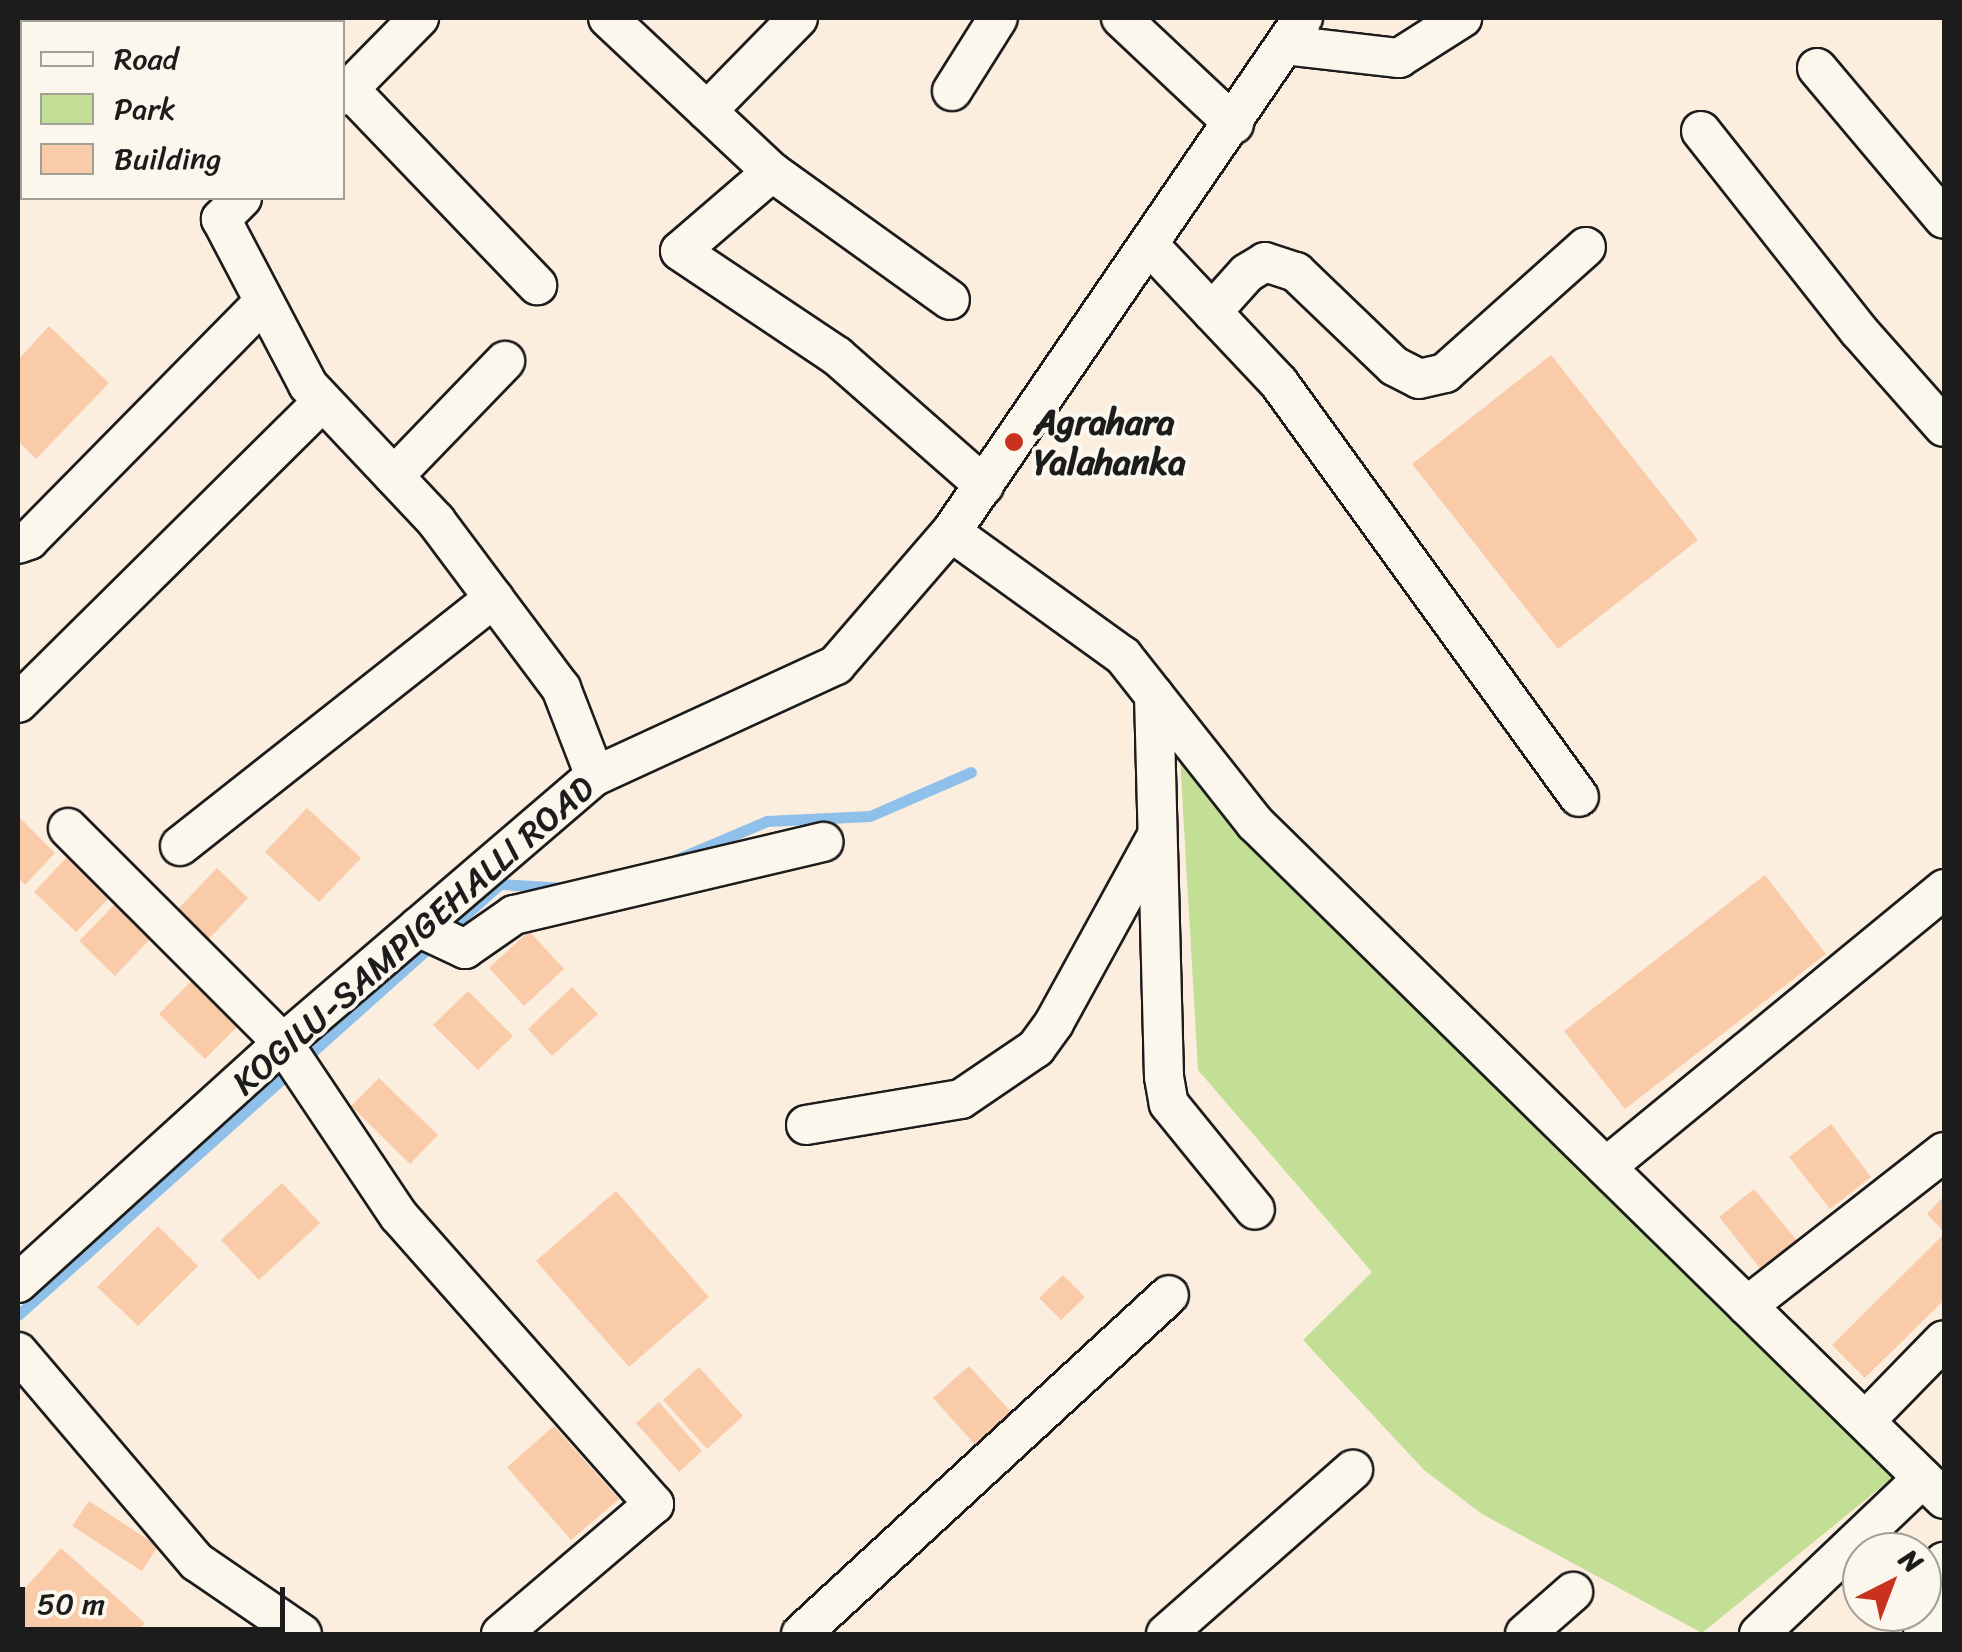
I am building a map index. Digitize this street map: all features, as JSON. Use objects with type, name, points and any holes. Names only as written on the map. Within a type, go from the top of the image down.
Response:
[{"type":"street","points":[[419,18],[346,92],[537,285]]},
{"type":"street","points":[[608,18],[772,172],[950,300]]},
{"type":"street","points":[[708,112],[798,18]]},
{"type":"street","points":[[952,91],[998,18]]},
{"type":"street","points":[[1121,18],[1234,124]]},
{"type":"street","points":[[1294,31],[1399,58],[1462,18]]},
{"type":"street","name":"KOGILU-SAMPIGEHALLI ROAD","points":[[18,1282],[283,1044],[595,776],[836,665],[952,532],[1294,31]]},
{"type":"street","points":[[1817,68],[1944,219]]},
{"type":"street","points":[[1701,131],[1859,331],[1944,426]]},
{"type":"street","points":[[772,172],[680,251],[838,356],[984,484]]},
{"type":"street","points":[[240,200],[221,220],[308,386],[436,521],[562,688],[595,776]]},
{"type":"street","points":[[1149,245],[1278,383],[1579,797]]},
{"type":"street","points":[[1212,312],[1246,273],[1265,262],[1296,272],[1394,366],[1420,379],[1445,373],[1586,248]]},
{"type":"street","points":[[18,544],[30,540],[264,302]]},
{"type":"street","points":[[394,476],[505,361]]},
{"type":"street","points":[[18,703],[323,401]]},
{"type":"street","points":[[952,532],[1122,656],[1255,823],[1934,1488],[1801,1594],[1760,1634]]},
{"type":"street","points":[[180,846],[494,598]]},
{"type":"street","points":[[1154,695],[1164,1077],[1169,1104],[1255,1210]]},
{"type":"street","points":[[68,828],[283,1044],[398,1216],[654,1504],[502,1634]]},
{"type":"street","points":[[806,1125],[960,1100],[973,1095],[1036,1048],[1054,1023],[1158,834]]},
{"type":"street","points":[[418,927],[465,949],[514,915],[824,842]]},
{"type":"street","points":[[1606,1168],[1944,889]]},
{"type":"street","points":[[1747,1306],[1944,1152]]},
{"type":"street","points":[[802,1634],[1169,1295]]},
{"type":"street","points":[[1865,1421],[1944,1340]]},
{"type":"street","points":[[18,1352],[197,1562],[302,1634]]},
{"type":"street","points":[[1166,1634],[1354,1470]]},
{"type":"street","points":[[1923,1634],[1927,1598],[1944,1562]]},
{"type":"street","points":[[1525,1634],[1573,1592]]},
{"type":"street","points":[[1791,1634],[1801,1594]]},
{"type":"green space","points":[[1180,757],[1896,1475],[1702,1633],[1482,1514],[1424,1470],[1303,1340],[1372,1272],[1198,1070]]},
{"type":"building","points":[[49,326],[109,383],[36,459],[18,441],[18,360]]},
{"type":"building","points":[[1551,355],[1698,540],[1558,649],[1412,464]]},
{"type":"building","points":[[307,808],[361,858],[319,902],[265,852]]},
{"type":"building","points":[[18,816],[55,853],[25,885],[18,878]]},
{"type":"building","points":[[69,855],[111,896],[76,932],[34,892]]},
{"type":"building","points":[[217,868],[248,898],[206,942],[175,912]]},
{"type":"building","points":[[1765,875],[1826,954],[1625,1109],[1564,1031]]},
{"type":"building","points":[[117,902],[152,937],[115,976],[79,941]]},
{"type":"building","points":[[529,931],[564,969],[524,1006],[489,968]]},
{"type":"building","points":[[198,974],[245,1019],[205,1059],[159,1014]]},
{"type":"building","points":[[572,987],[598,1014],[552,1056],[528,1029]]},
{"type":"building","points":[[468,991],[513,1036],[478,1070],[433,1025]]},
{"type":"building","points":[[379,1078],[438,1135],[410,1164],[351,1106]]},
{"type":"building","points":[[1831,1124],[1871,1177],[1830,1209],[1789,1157]]},
{"type":"building","points":[[282,1183],[320,1223],[259,1280],[221,1240]]},
{"type":"building","points":[[1754,1189],[1799,1243],[1763,1272],[1719,1217]]},
{"type":"building","points":[[616,1191],[709,1297],[629,1367],[536,1261]]},
{"type":"building","points":[[1944,1196],[1944,1232],[1927,1214]]},
{"type":"building","points":[[158,1226],[198,1266],[138,1326],[97,1287]]},
{"type":"building","points":[[1942,1236],[1944,1300],[1865,1378],[1832,1345]]},
{"type":"building","points":[[1063,1275],[1085,1297],[1061,1320],[1039,1298]]},
{"type":"building","points":[[969,1366],[1014,1415],[978,1448],[933,1398]]},
{"type":"building","points":[[699,1367],[743,1416],[707,1449],[663,1400]]},
{"type":"building","points":[[659,1402],[702,1451],[679,1472],[636,1423]]},
{"type":"building","points":[[554,1426],[619,1499],[571,1540],[507,1467]]},
{"type":"building","points":[[89,1501],[158,1546],[142,1571],[72,1526]]},
{"type":"building","points":[[61,1548],[145,1623],[135,1634],[18,1634],[18,1596]]},
{"type":"waterway","points":[[677,859],[767,821],[870,816],[971,772]]},
{"type":"waterway","points":[[18,1315],[500,884],[565,888]]},
{"type":"place","name":"Agrahara Yalahanka","points":[[1014,442]]}]
